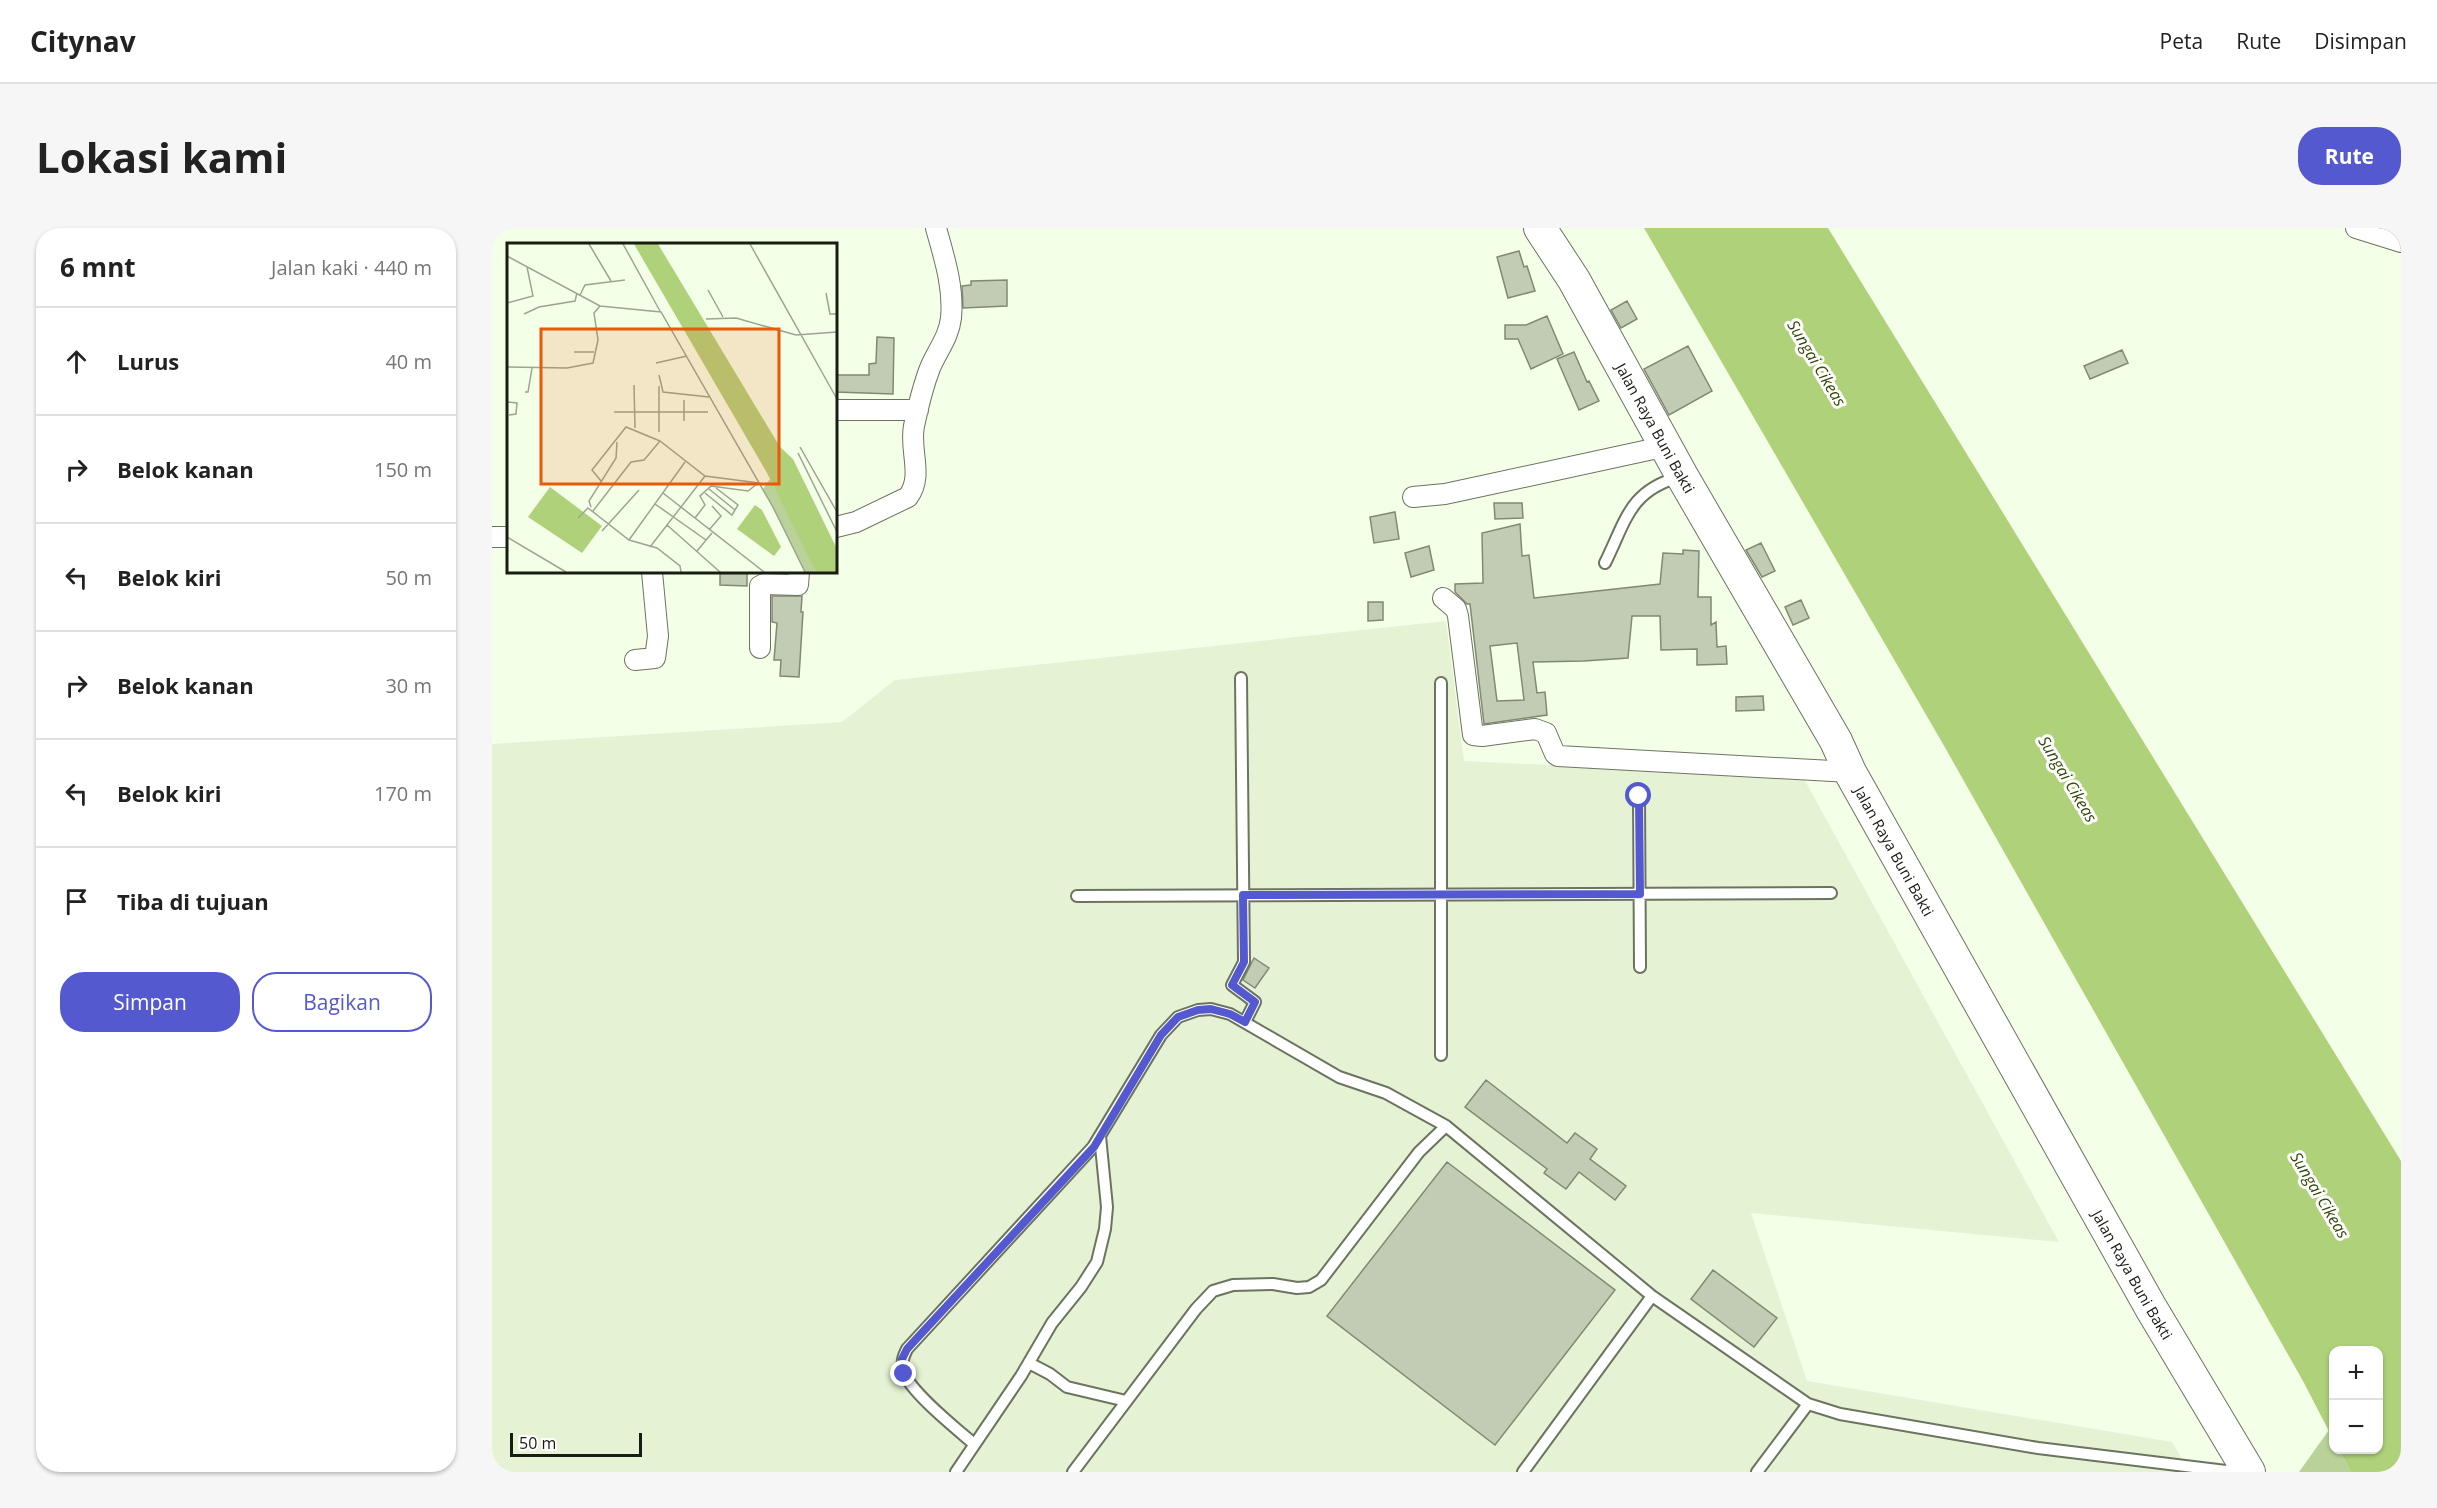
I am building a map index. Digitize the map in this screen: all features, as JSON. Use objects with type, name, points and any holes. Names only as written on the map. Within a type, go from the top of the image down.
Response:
[{"type":"main road","name":"Jalan Raya Buni Bakti","points":[[1540,228],[1574,280],[1682,476],[1836,741],[1850,771],[2151,1308],[2236,1469]]},
{"type":"street","points":[[837,527],[866,518],[908,497],[913,491],[916,475],[912,438],[918,410],[929,370],[944,341],[951,319],[950,284],[936,228]]},
{"type":"street","points":[[2356,228],[2401,242]]},
{"type":"street","points":[[837,410],[918,410]]},
{"type":"street","points":[[1413,497],[1445,494],[1560,471],[1667,446]]},
{"type":"street","points":[[635,660],[655,658],[658,636],[652,573]]},
{"type":"street","points":[[760,648],[760,586],[764,584],[798,585],[799,573]]},
{"type":"street","points":[[1443,598],[1455,609],[1458,616],[1473,735],[1543,730],[1558,756],[1850,771]]},
{"type":"lane","points":[[1605,563],[1635,502],[1665,481],[1682,476]]},
{"type":"lane","points":[[1241,678],[1244,962],[1232,985],[1255,1002],[1245,1022]]},
{"type":"lane","points":[[1441,683],[1441,1055]]},
{"type":"lane","points":[[1639,796],[1640,967]]},
{"type":"lane","points":[[1077,896],[1831,893]]},
{"type":"lane","points":[[974,1444],[916,1390],[904,1374],[902,1359],[907,1349],[1094,1147],[1161,1035],[1178,1017],[1198,1010],[1211,1009],[1230,1014],[1339,1077],[1386,1093],[1446,1126],[1652,1296],[1808,1404],[1840,1414],[2038,1448],[2236,1469]]},
{"type":"lane","points":[[1073,1472],[1196,1309],[1213,1291],[1233,1285],[1273,1284],[1297,1288],[1309,1287],[1321,1280],[1419,1152],[1446,1126]]},
{"type":"lane","points":[[956,1472],[1029,1363],[1052,1323],[1081,1287],[1097,1262],[1105,1229],[1107,1207],[1101,1136]]},
{"type":"lane","points":[[1523,1472],[1652,1296]]},
{"type":"lane","points":[[1029,1363],[1050,1374],[1067,1387],[1126,1401]]},
{"type":"lane","points":[[1756,1472],[1808,1404]]},
{"type":"shaded area","points":[[1446,621],[1464,761],[1803,777],[2059,1242],[1751,1213],[1807,1381],[2172,1442],[2190,1472],[492,1472],[492,744],[842,722],[895,680]]},
{"type":"shaded area","points":[[2329,1430],[2329,1454],[2341,1454],[2351,1472],[2299,1472]]},
{"type":"water","name":"Sungai Cikeas","points":[[1644,228],[1828,228],[2401,1161],[2401,1472],[2351,1472],[2341,1454],[2383,1454],[2383,1346],[2329,1346],[2329,1431],[2303,1381],[1943,744]]},
{"type":"building","points":[[1519,251],[1524,267],[1527,266],[1535,291],[1508,298],[1497,257]]},
{"type":"building","points":[[1007,280],[1007,306],[963,308],[962,286],[971,285],[971,281]]},
{"type":"building","points":[[1627,301],[1637,319],[1621,328],[1611,310]]},
{"type":"building","points":[[1547,316],[1563,354],[1531,369],[1518,339],[1505,339],[1505,325],[1526,325]]},
{"type":"building","points":[[877,337],[894,338],[893,394],[837,392],[837,375],[869,375],[869,364],[876,363]]},
{"type":"building","points":[[1688,346],[1712,391],[1669,415],[1644,369]]},
{"type":"building","points":[[2122,350],[2128,363],[2090,379],[2084,366]]},
{"type":"building","points":[[1574,352],[1587,382],[1589,381],[1599,401],[1579,410],[1557,359]]},
{"type":"building","points":[[1494,503],[1522,503],[1523,518],[1495,519]]},
{"type":"building","points":[[1395,512],[1399,539],[1374,543],[1370,517]]},
{"type":"building","points":[[1520,524],[1522,556],[1529,555],[1534,598],[1660,584],[1663,553],[1683,554],[1683,550],[1699,551],[1698,597],[1711,597],[1711,625],[1716,622],[1717,647],[1726,646],[1727,664],[1697,665],[1697,649],[1661,650],[1660,616],[1632,616],[1628,658],[1533,662],[1537,693],[1545,692],[1547,715],[1484,724],[1470,604],[1467,604],[1455,592],[1455,584],[1483,583],[1482,533]],"holes":[[[1517,643],[1524,700],[1497,701],[1490,646]]]},
{"type":"building","points":[[1761,543],[1775,571],[1762,577],[1746,550]]},
{"type":"building","points":[[1429,546],[1434,570],[1411,577],[1405,553]]},
{"type":"building","points":[[720,573],[747,573],[747,586],[720,585]]},
{"type":"building","points":[[772,596],[802,596],[799,677],[780,676],[781,660],[774,660],[777,623],[772,622]]},
{"type":"building","points":[[1801,600],[1809,618],[1793,625],[1785,607]]},
{"type":"building","points":[[1368,602],[1383,602],[1383,620],[1368,621]]},
{"type":"building","points":[[1763,696],[1764,710],[1736,711],[1736,697]]},
{"type":"building","points":[[1254,958],[1269,968],[1255,988],[1243,980]]},
{"type":"building","points":[[1486,1080],[1567,1143],[1575,1133],[1597,1149],[1590,1159],[1626,1186],[1615,1200],[1579,1172],[1566,1189],[1544,1173],[1547,1169],[1465,1107]]},
{"type":"building","points":[[1447,1162],[1615,1290],[1495,1445],[1327,1316]]},
{"type":"building","points":[[1713,1270],[1777,1318],[1754,1347],[1691,1299]]},
{"type":"route","points":[[904,1374],[902,1359],[907,1349],[1094,1147],[1161,1035],[1178,1017],[1198,1010],[1211,1009],[1230,1014],[1245,1022],[1255,1002],[1232,985],[1244,962],[1243,895],[1640,894],[1639,796]]}]
